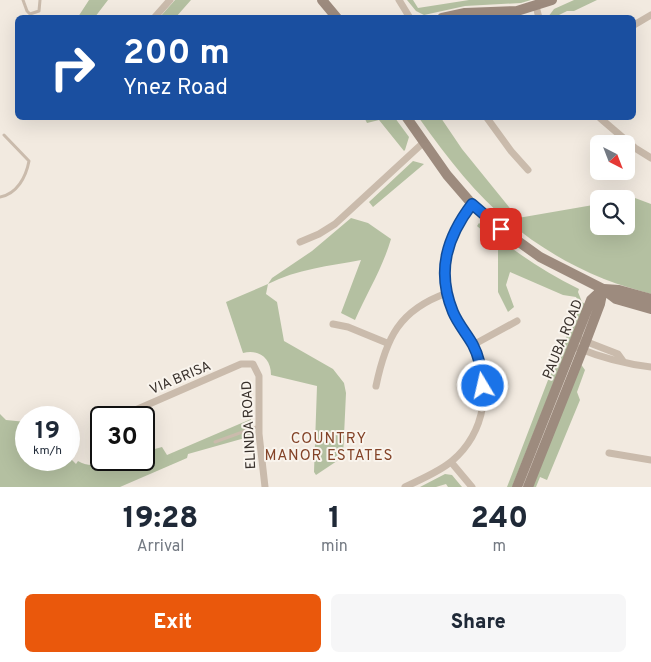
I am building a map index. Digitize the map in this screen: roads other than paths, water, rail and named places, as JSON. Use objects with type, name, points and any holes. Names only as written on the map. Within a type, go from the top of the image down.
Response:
[{"type":"main road","points":[[322,0],[334,15]]},
{"type":"main road","points":[[455,15],[517,10],[552,0]]},
{"type":"main road","points":[[409,120],[448,175],[472,204],[501,229],[526,248],[562,270],[603,289],[616,299],[651,309]]},
{"type":"main road","points":[[603,289],[619,290],[651,299]]},
{"type":"main road","name":"PAUBA ROAD","points":[[528,487],[580,344],[591,300],[603,289]]},
{"type":"main road","name":"PAUBA ROAD","points":[[517,487],[580,344]]},
{"type":"street","points":[[157,15],[170,0]]},
{"type":"street","points":[[398,0],[408,15]]},
{"type":"street","points":[[536,6],[538,15]]},
{"type":"street","points":[[636,24],[651,15]]},
{"type":"street","points":[[488,120],[511,151],[528,170]]},
{"type":"street","points":[[602,120],[635,148],[651,158]]},
{"type":"street","points":[[300,242],[319,234],[335,224],[424,142]]},
{"type":"street","points":[[406,487],[451,462],[466,447],[476,430],[482,414],[485,397],[480,364],[473,345],[453,313],[447,292],[445,270],[446,252],[453,232],[472,204]]},
{"type":"street","points":[[376,386],[387,343],[398,324],[422,304],[447,292]]},
{"type":"street","points":[[473,345],[517,321]]},
{"type":"street","points":[[333,324],[348,327],[387,343]]},
{"type":"street","points":[[580,344],[614,361],[651,367]]},
{"type":"street","name":"VIA BRISA","points":[[145,406],[241,364],[253,364]]},
{"type":"street","name":"ELINDA ROAD","points":[[253,364],[259,376],[259,426],[265,487]]},
{"type":"street","points":[[609,453],[651,460]]},
{"type":"street","points":[[451,462],[472,487]]},
{"type":"lane","points":[[23,0],[27,12],[30,14],[39,10],[40,0]]},
{"type":"lane","points":[[0,196],[12,193],[22,182],[27,172],[29,161],[4,135]]},
{"type":"lane","points":[[215,442],[259,426]]},
{"type":"district","name":"COUNTRY MANOR ESTATES","points":[[329,446]]}]
